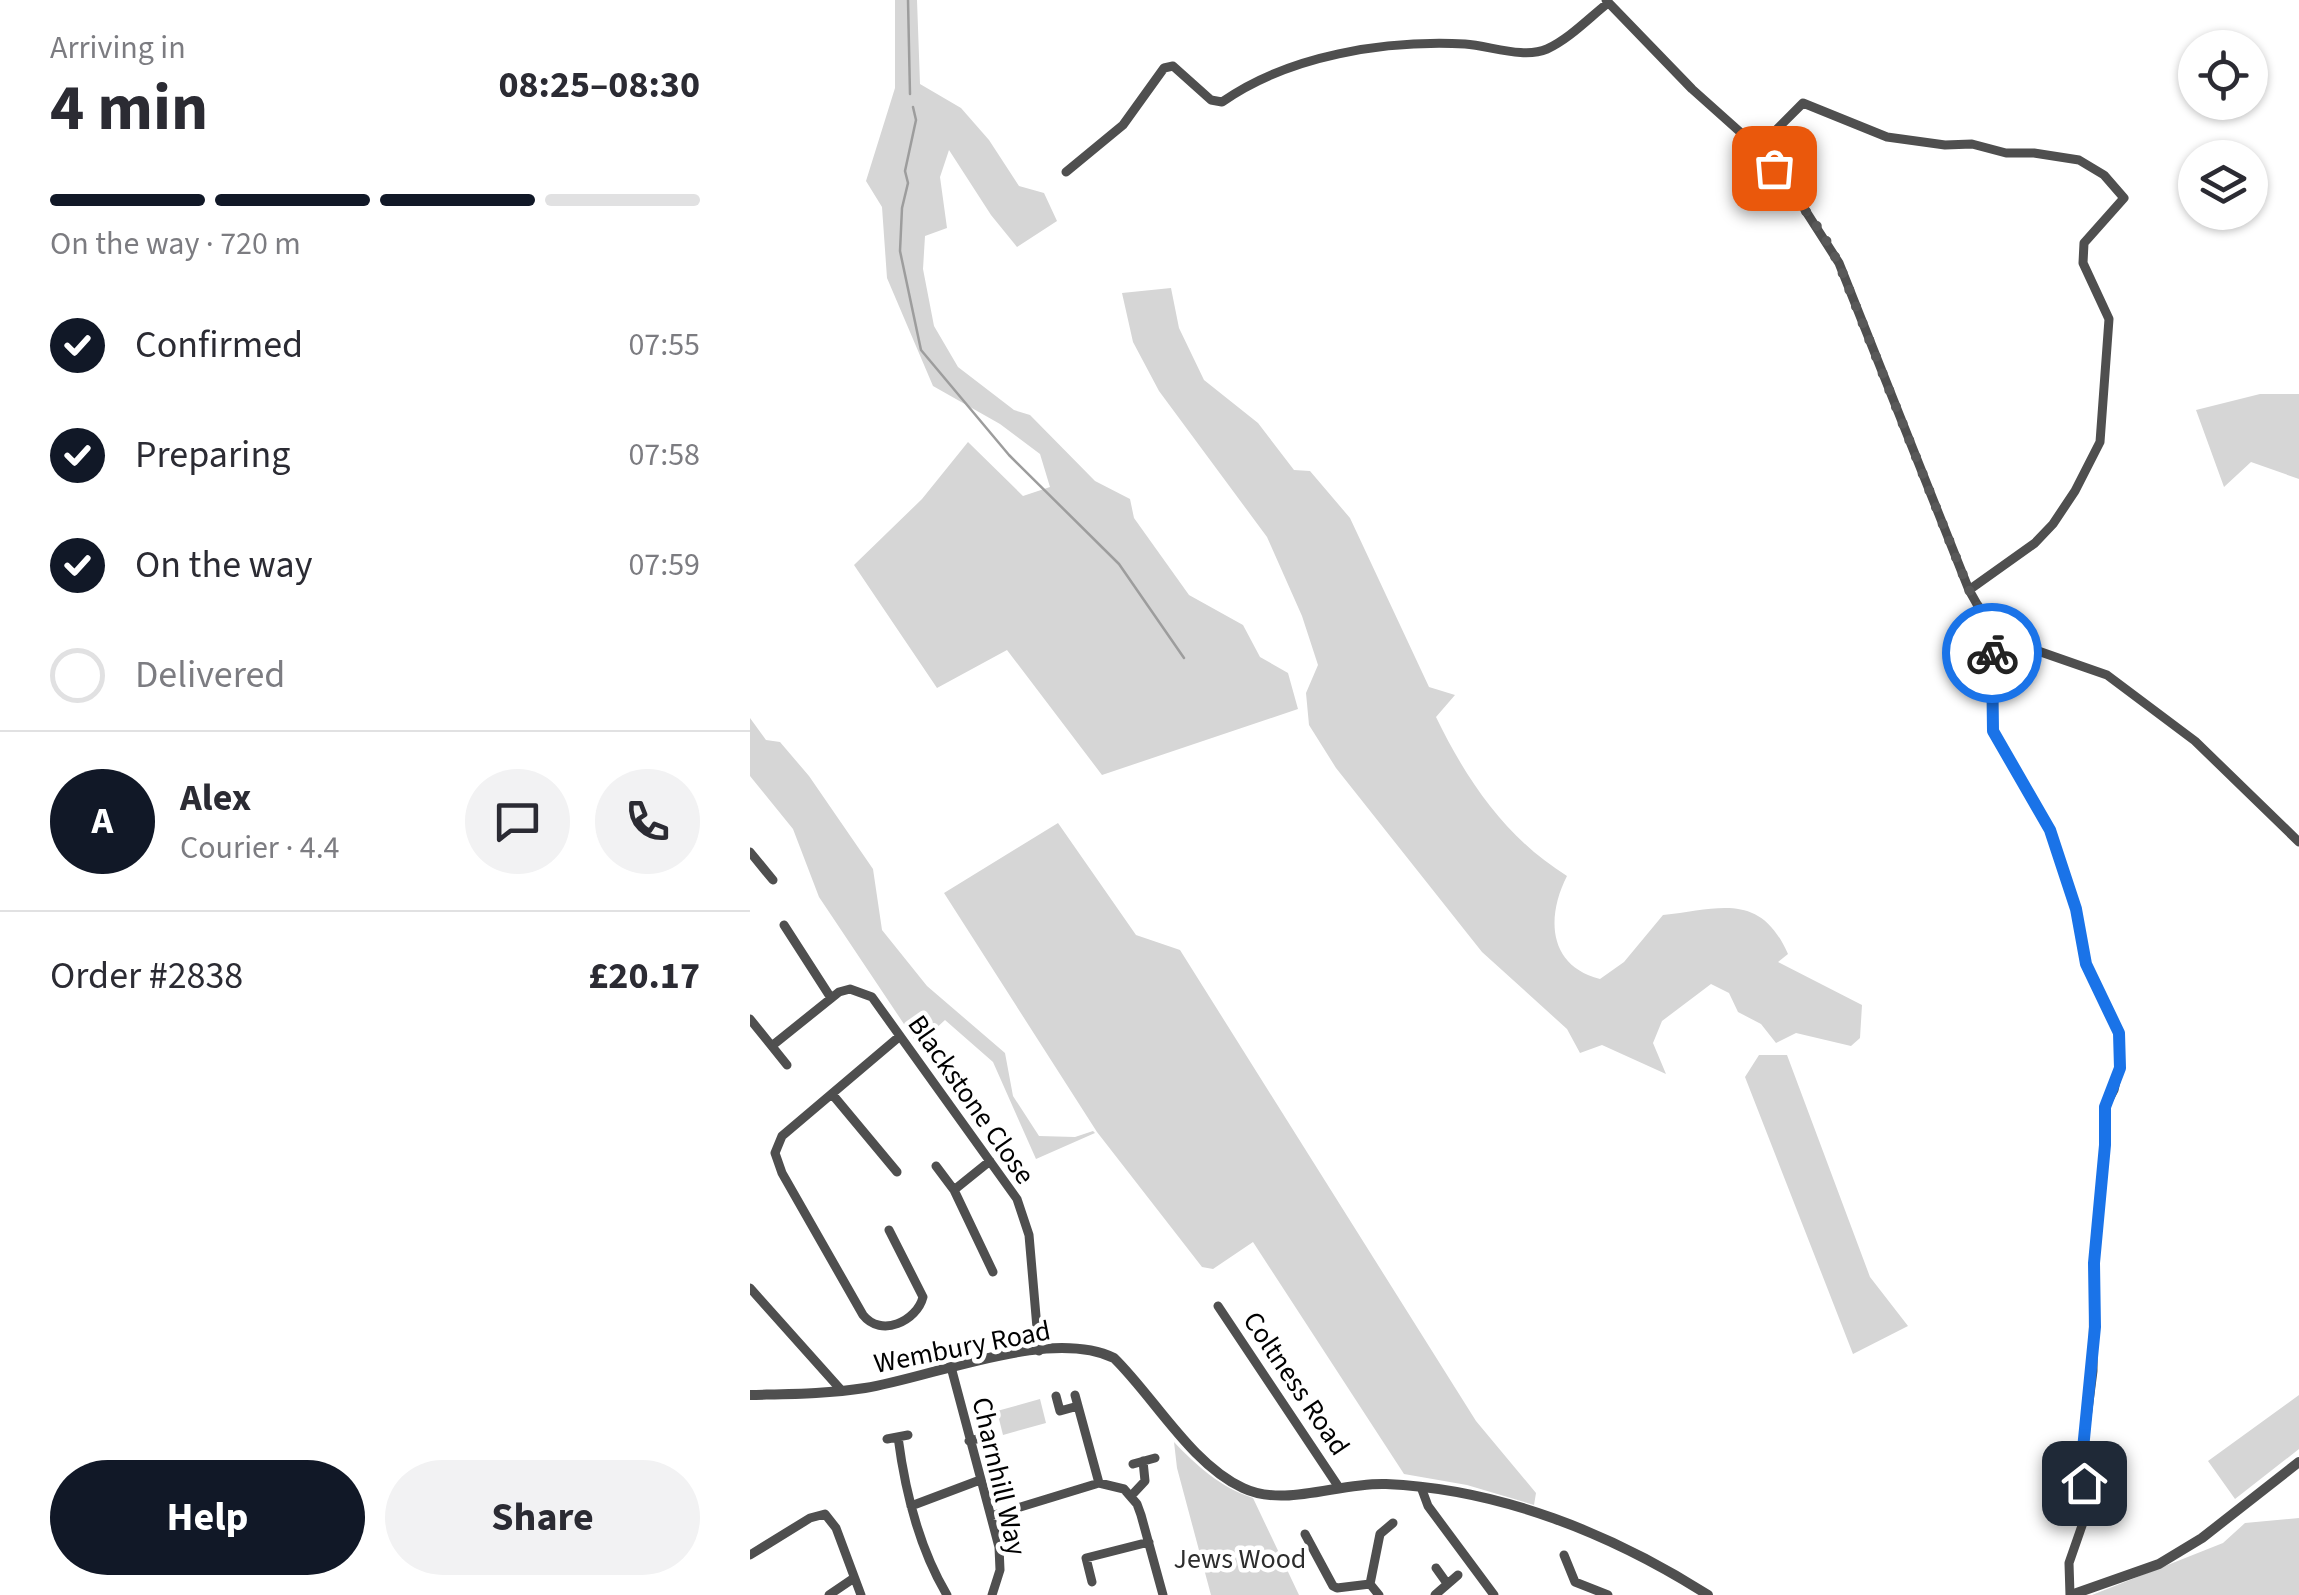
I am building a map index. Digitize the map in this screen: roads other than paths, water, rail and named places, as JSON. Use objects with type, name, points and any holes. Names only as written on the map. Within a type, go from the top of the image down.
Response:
[{"type":"street","points":[[1066,172],[1123,125],[1164,68],[1173,66],[1211,100],[1222,102],[1246,85],[1280,72],[1367,50],[1442,43],[1511,49],[1524,55],[1548,49],[1607,1],[1692,89],[1758,148],[1792,188],[1839,264],[1969,590],[1995,636],[1993,731],[2050,830],[2076,909],[2086,964],[2119,1033],[2120,1068],[2105,1107],[2103,1126],[2105,1145],[2094,1263],[2093,1372],[2083,1449],[2085,1517],[2068,1563],[2070,1595],[2159,1564],[2202,1538],[2299,1462]]},
{"type":"street","points":[[1758,148],[1803,104],[1887,137],[1946,145],[1972,144],[2006,154],[2034,153],[2080,160],[2104,176],[2124,198],[2084,243],[2083,264],[2109,319],[2100,442],[2075,492],[2053,524],[2035,543],[1969,590]]},
{"type":"street","points":[[1995,636],[2107,675],[2196,740],[2299,842]]},
{"type":"street","points":[[750,852],[756,865],[772,880]]},
{"type":"street","points":[[773,1045],[830,998],[785,934]]},
{"type":"street","name":"Blackstone Close","points":[[830,998],[850,989],[872,997],[990,1160],[1024,1215],[1039,1351]]},
{"type":"street","points":[[750,1018],[787,1065]]},
{"type":"street","points":[[889,1230],[892,1244],[920,1286],[922,1304],[916,1312],[890,1326],[870,1324],[811,1214],[778,1163],[777,1144],[900,1036]]},
{"type":"street","points":[[832,1094],[884,1164],[896,1172]]},
{"type":"street","points":[[954,1190],[990,1160]]},
{"type":"street","points":[[936,1166],[982,1237],[993,1272]]},
{"type":"street","name":"Wembury Road","points":[[750,1288],[842,1391],[1039,1351],[1083,1348],[1114,1358],[1200,1454],[1244,1489],[1282,1496],[1338,1486],[1421,1486],[1536,1512],[1624,1548],[1708,1595]]},
{"type":"street","points":[[922,1304],[936,1308]]},
{"type":"street","name":"Coltness Road","points":[[1218,1306],[1338,1486]]},
{"type":"street","points":[[813,1393],[820,1375],[814,1362]]},
{"type":"street","name":"Charnhill Way","points":[[951,1367],[991,1516],[1000,1570],[992,1595]]},
{"type":"street","points":[[750,1395],[842,1391]]},
{"type":"street","points":[[1056,1396],[1060,1410],[1076,1400],[1099,1483]]},
{"type":"street","points":[[968,1441],[985,1436],[981,1419]]},
{"type":"street","points":[[898,1437],[929,1563],[947,1595]]},
{"type":"street","points":[[1131,1496],[1145,1481],[1138,1463],[1154,1458]]},
{"type":"street","points":[[912,1506],[980,1480]]},
{"type":"street","points":[[991,1516],[1099,1483],[1124,1490],[1131,1496],[1149,1542],[1163,1595]]},
{"type":"street","points":[[1421,1486],[1428,1506],[1494,1595]]},
{"type":"street","points":[[750,1555],[810,1518],[825,1514],[836,1528],[861,1595]]},
{"type":"street","points":[[1379,1595],[1370,1584],[1378,1527],[1393,1523]]},
{"type":"street","points":[[1298,1549],[1307,1538],[1333,1586],[1370,1584]]},
{"type":"street","points":[[1092,1582],[1085,1554],[1149,1542]]},
{"type":"street","points":[[1564,1555],[1574,1582],[1608,1595]]},
{"type":"street","points":[[1436,1568],[1446,1582]]},
{"type":"street","points":[[1435,1595],[1458,1575]]},
{"type":"street","points":[[828,1595],[854,1578]]},
{"type":"waterway","points":[[908,0],[910,94]]},
{"type":"waterway","points":[[913,107],[916,120],[905,171],[908,183],[902,208],[900,251],[921,350],[1009,455],[1119,564],[1184,658]]},
{"type":"park label","name":"Jews Wood","points":[[1240,1558]]}]
